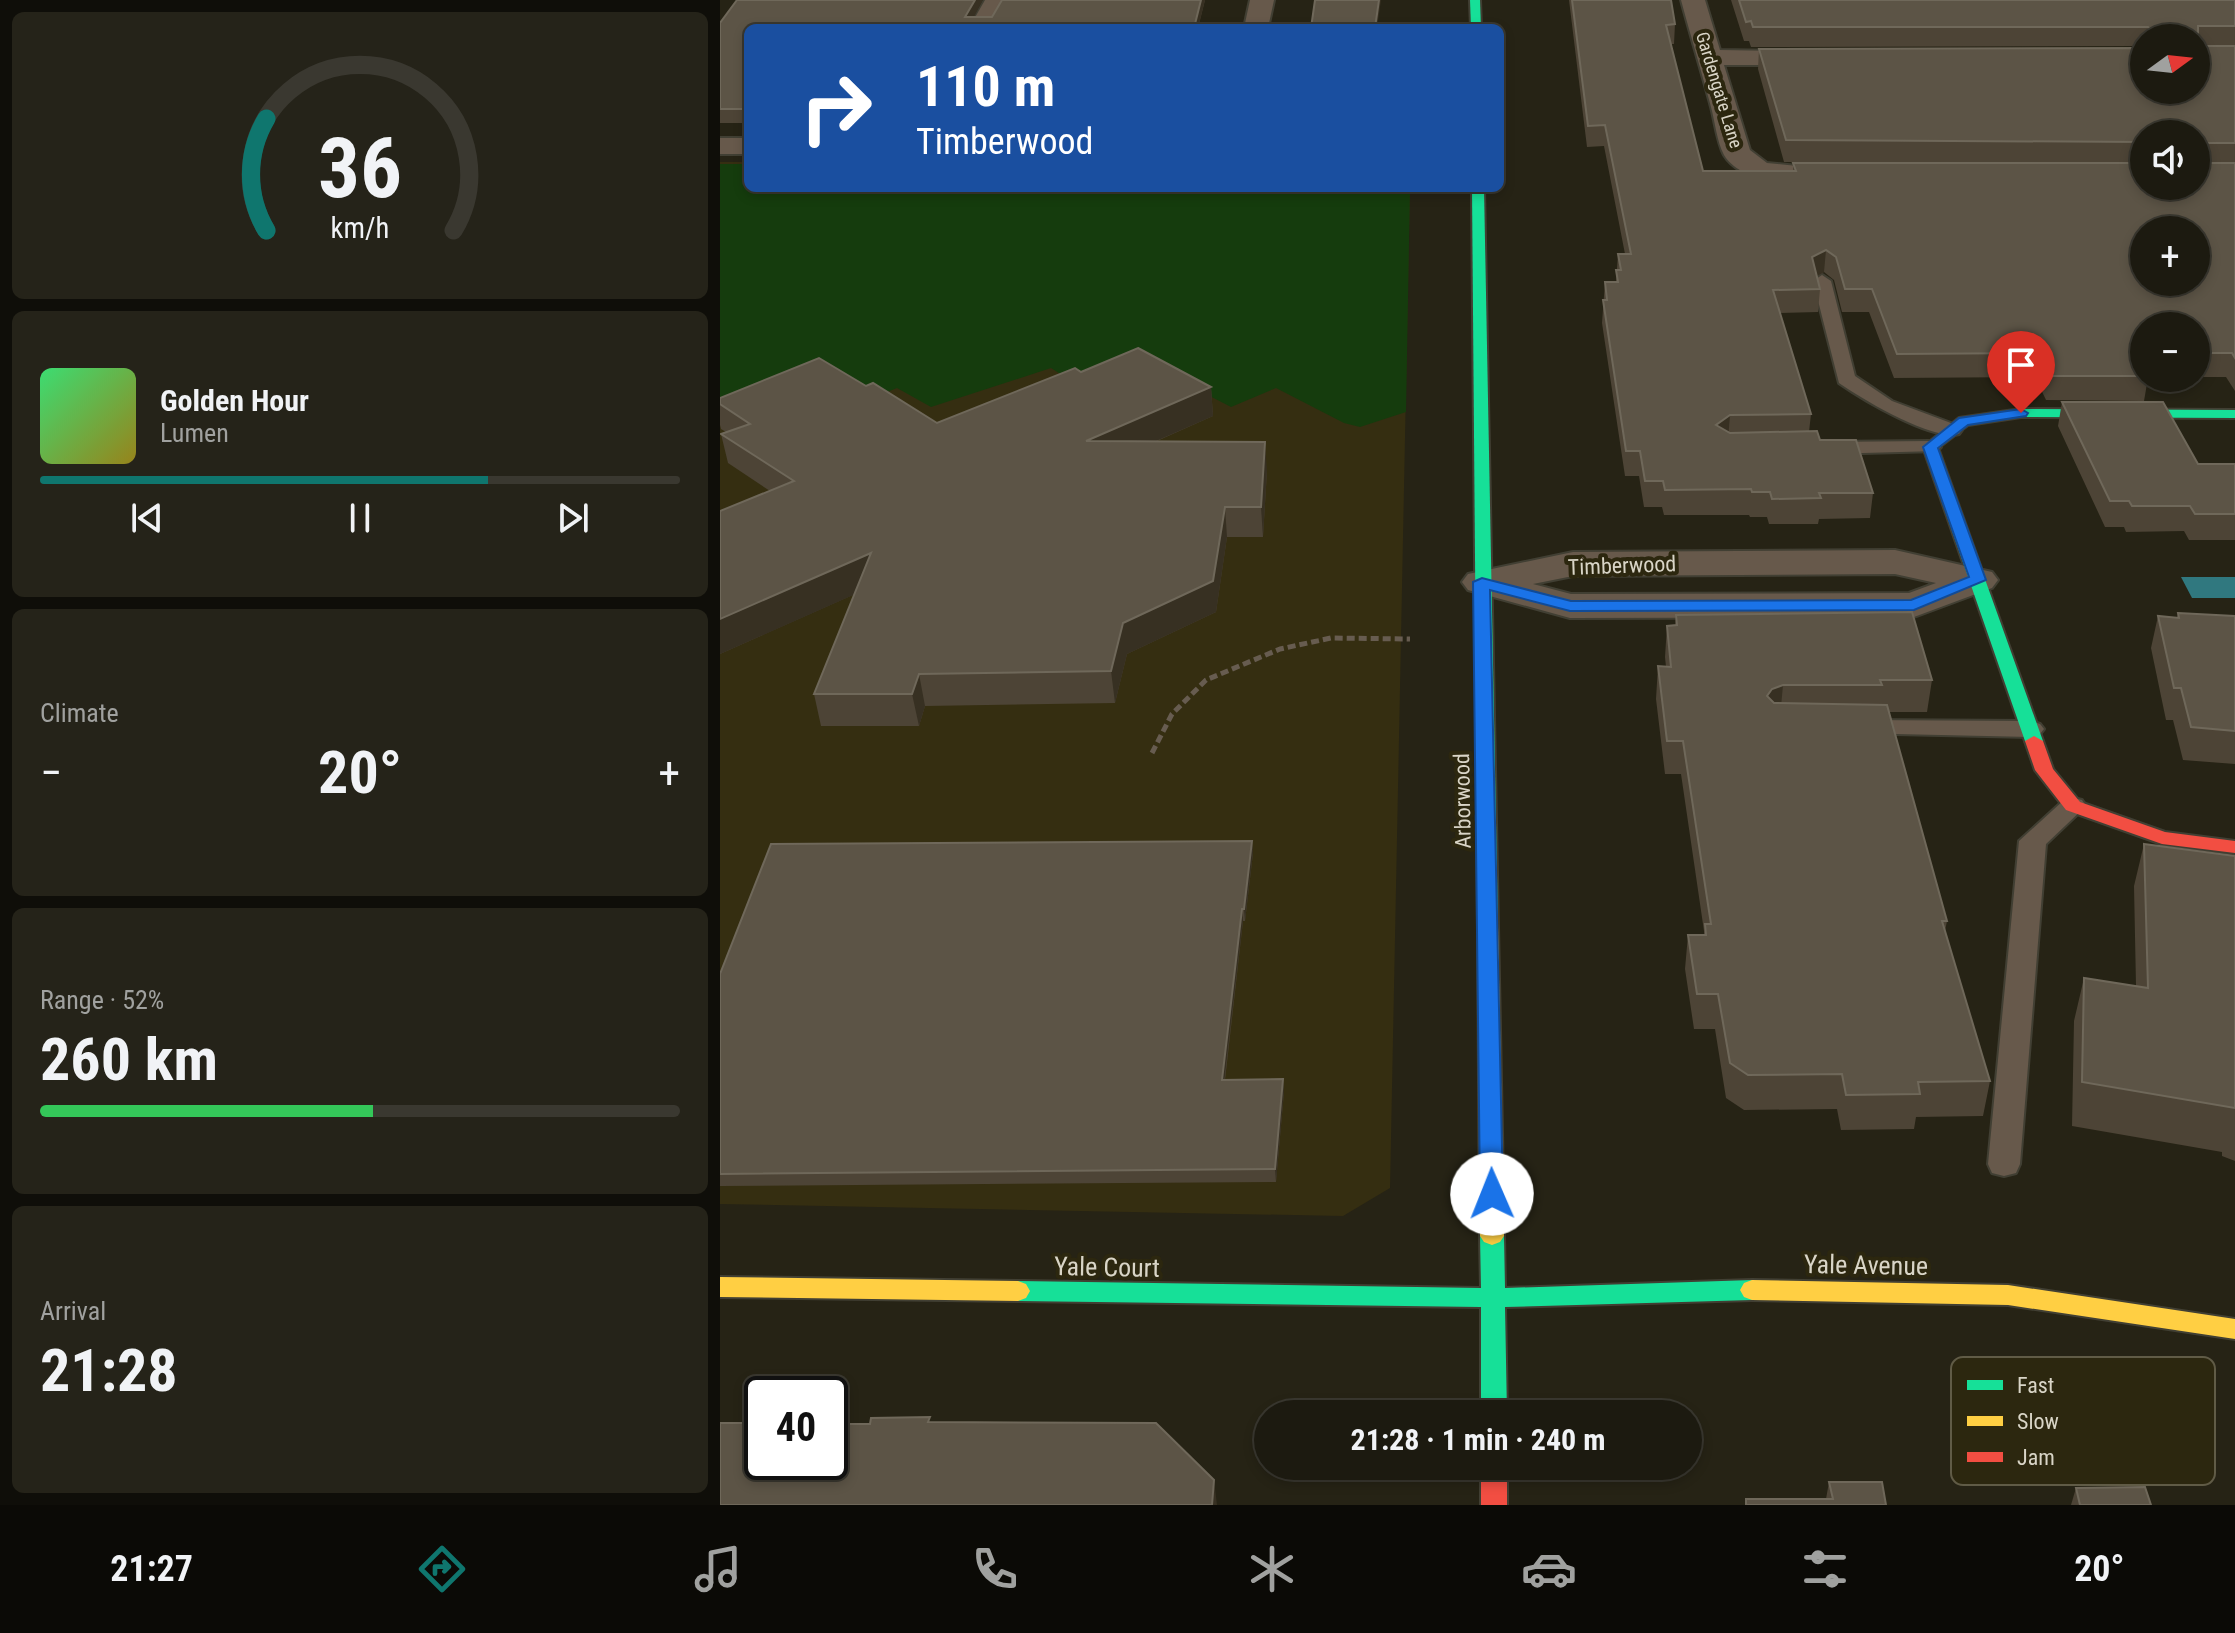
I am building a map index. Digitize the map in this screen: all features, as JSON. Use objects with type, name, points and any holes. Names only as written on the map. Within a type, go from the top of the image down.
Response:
[{"type":"street","points":[[982,24],[997,0]]},
{"type":"street","points":[[1257,24],[1262,0]]},
{"type":"street","points":[[1475,0],[1476,24]]},
{"type":"street","name":"Gardengate Lane","points":[[1693,0],[1737,153],[1759,171],[1838,175]]},
{"type":"street","points":[[1708,58],[1848,57]]},
{"type":"street","points":[[720,146],[744,146]]},
{"type":"street","name":"Arborwood","points":[[1478,192],[1494,1400]]},
{"type":"street","points":[[2235,414],[2021,413],[1964,421],[1930,447],[2044,770],[2073,806],[2162,838],[2235,847]]},
{"type":"street","name":"Timberwood","points":[[1482,582],[1570,606],[1914,605],[1978,580]]},
{"type":"street","name":"Yale Court","points":[[720,1287],[1493,1298]]},
{"type":"street","name":"Yale Avenue","points":[[1493,1298],[1800,1289],[2008,1295],[2235,1329]]},
{"type":"street","points":[[1494,1480],[1494,1505]]},
{"type":"lane","points":[[1822,281],[1846,379],[1885,405],[1952,430]]},
{"type":"lane","points":[[1801,448],[1930,447]]},
{"type":"lane","points":[[1826,728],[2031,729]]},
{"type":"lane","points":[[2004,1164],[2033,841],[2073,806]]},
{"type":"path","points":[[1152,753],[1172,714],[1206,680],[1280,649],[1331,638],[1410,639]]},
{"type":"shaded area","points":[[720,162],[744,162],[744,192],[1410,192],[1390,1188],[1343,1216],[720,1204]]},
{"type":"green space","points":[[720,164],[744,164],[744,192],[1410,192],[1406,412],[1360,427],[1344,423],[1276,388],[1231,407],[1142,361],[1065,377],[1051,368],[931,407],[897,388],[875,397],[720,424]]},
{"type":"water","points":[[2181,577],[2235,577],[2235,598],[2192,598]]},
{"type":"building","points":[[737,0],[975,0],[965,17],[992,17],[1002,0],[1201,0],[1195,24],[744,24],[744,109],[720,109],[720,23]]},
{"type":"building","points":[[1315,0],[1379,0],[1376,24],[1312,24]]},
{"type":"building","points":[[1572,0],[1671,0],[1675,24],[1666,25],[1703,171],[1796,171],[1793,163],[2130,163],[2130,200],[2210,200],[2210,163],[2235,163],[2235,358],[2232,353],[2210,353],[2210,312],[2130,312],[2130,376],[2050,376],[2040,353],[1897,354],[1872,289],[1845,289],[1836,257],[1826,250],[1812,257],[1820,289],[1773,290],[1811,414],[1730,415],[1716,425],[1730,433],[1817,431],[1820,440],[1856,440],[1873,493],[1819,493],[1821,498],[1772,499],[1770,492],[1752,492],[1751,489],[1665,490],[1663,481],[1645,481],[1640,451],[1626,451],[1603,300],[1607,300],[1605,282],[1618,282],[1616,270],[1621,270],[1618,254],[1631,254],[1605,125],[1588,126]]},
{"type":"building","points":[[1739,0],[2235,0],[2235,26],[1753,27],[1751,21],[1746,22]]},
{"type":"building","points":[[2210,46],[2235,46],[2235,143],[2210,143],[2210,120],[2130,120],[2130,142],[1786,140],[1759,49],[2130,48],[2130,104],[2210,104]]},
{"type":"building","points":[[1138,348],[1211,387],[1086,441],[1265,442],[1261,507],[1225,507],[1213,581],[1123,623],[1111,671],[919,674],[912,694],[814,694],[871,553],[720,619],[720,511],[794,481],[721,434],[750,424],[720,404],[720,398],[819,358],[866,386],[873,383],[937,423],[1075,368],[1081,372]]},
{"type":"building","points":[[2062,402],[2163,402],[2198,464],[2235,464],[2235,514],[2195,514],[2190,506],[2132,506],[2129,501],[2110,501]]},
{"type":"building","points":[[1912,612],[1932,680],[1880,680],[1882,685],[1783,685],[1772,689],[1767,696],[1774,703],[1887,705],[1947,921],[1942,921],[1990,1081],[1918,1082],[1920,1094],[1846,1095],[1842,1074],[1748,1075],[1730,1063],[1718,994],[1697,994],[1688,935],[1706,935],[1705,924],[1711,924],[1683,741],[1667,741],[1658,666],[1671,667],[1667,626],[1677,625],[1676,615]]},
{"type":"building","points":[[2178,613],[2235,616],[2235,731],[2191,727],[2181,688],[2174,688],[2158,616],[2179,618]]},
{"type":"building","points":[[1252,841],[1222,1080],[1283,1079],[1275,1169],[720,1174],[720,974],[771,844]]},
{"type":"building","points":[[2144,844],[2235,856],[2235,1108],[2082,1082],[2084,978],[2148,988]]},
{"type":"building","points":[[930,1417],[928,1422],[1156,1423],[1214,1480],[1212,1505],[720,1505],[720,1423],[744,1423],[744,1480],[848,1480],[848,1424],[870,1424],[871,1418]]},
{"type":"building","points":[[1829,1482],[1882,1482],[1886,1505],[1746,1505],[1746,1499],[1833,1499]]},
{"type":"building","points":[[2145,1487],[2151,1505],[2080,1505],[2076,1488]]},
{"type":"traffic: fast","points":[[1475,0],[1476,24]]},
{"type":"traffic: fast","points":[[1478,192],[1488,927]]},
{"type":"traffic: fast","points":[[2034,741],[1930,447],[1964,421],[2021,413],[2235,414]]},
{"type":"traffic: fast","points":[[1492,1236],[1494,1400]]},
{"type":"traffic: fast","points":[[1018,1291],[1493,1298],[1752,1290]]},
{"type":"traffic: slow","points":[[1488,927],[1492,1236]]},
{"type":"traffic: slow","points":[[720,1287],[1018,1291]]},
{"type":"traffic: slow","points":[[1752,1290],[2008,1295],[2235,1329]]},
{"type":"traffic: jam","points":[[2034,741],[2044,770],[2073,806],[2162,838],[2235,847]]},
{"type":"traffic: jam","points":[[1494,1480],[1494,1505]]},
{"type":"route","points":[[1492,1194],[1482,582],[1570,606],[1914,605],[1978,580],[1930,447],[1964,421],[2021,413]]}]
